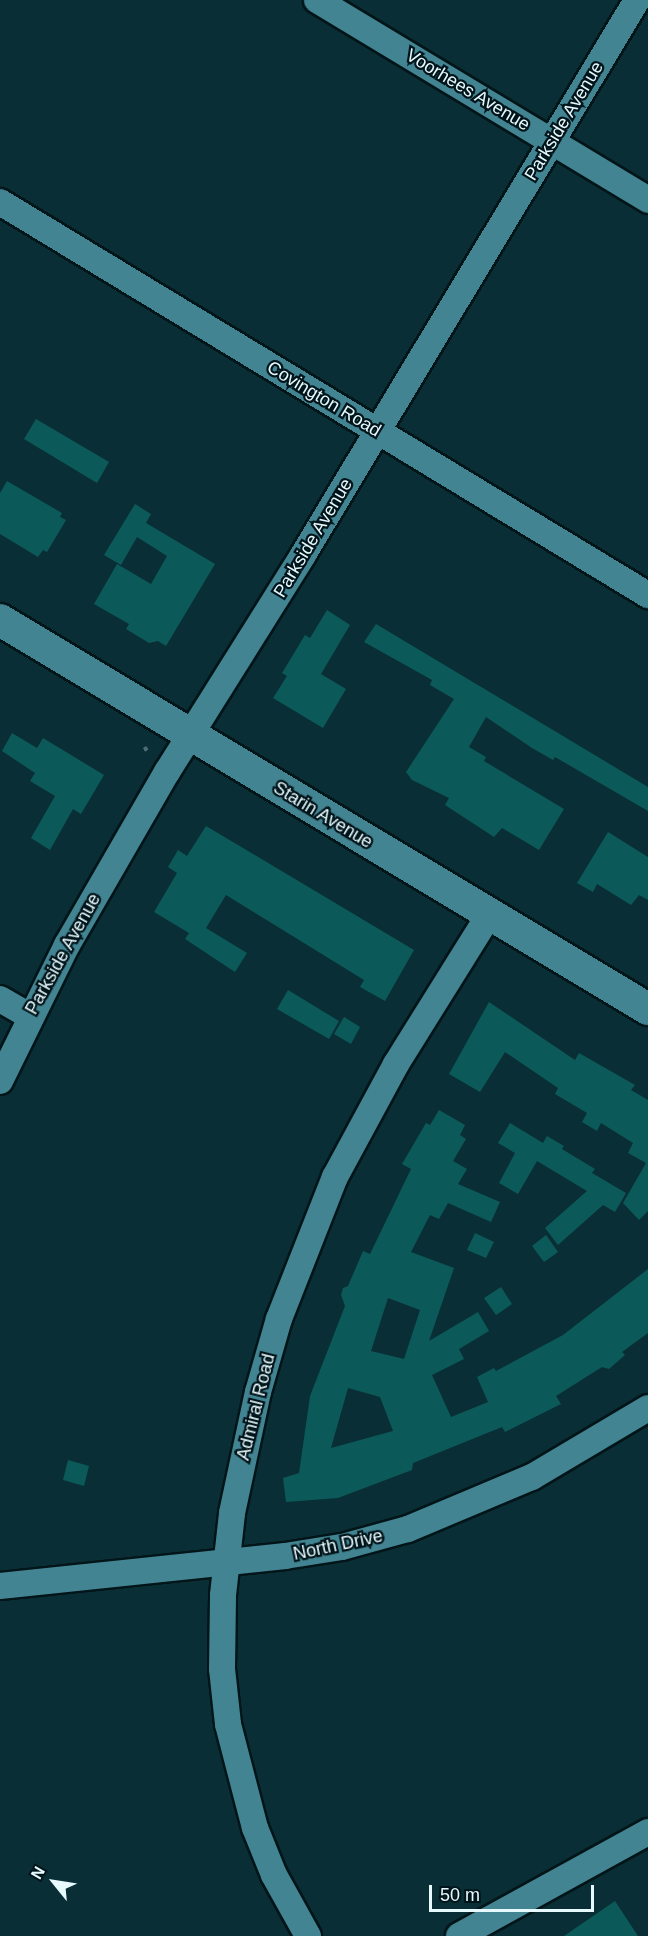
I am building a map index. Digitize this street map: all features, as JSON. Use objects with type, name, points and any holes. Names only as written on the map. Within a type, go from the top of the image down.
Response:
[{"type":"street","name":"Voorhees Avenue","points":[[318,0],[648,200]]},
{"type":"street","name":"Parkside Avenue","points":[[0,1081],[29,1017],[66,945],[190,735],[378,431],[637,0]]},
{"type":"street","name":"Covington Road","points":[[0,202],[648,595]]},
{"type":"street","name":"Starin Avenue","points":[[0,620],[648,1009]]},
{"type":"street","name":"Admiral Road","points":[[308,1936],[274,1875],[239,1778],[222,1669],[225,1563],[258,1392],[305,1247],[354,1139],[489,915]]},
{"type":"street","points":[[0,999],[29,1017]]},
{"type":"street","name":"North Drive","points":[[0,1587],[225,1563],[342,1547],[408,1529],[532,1476],[648,1408]]},
{"type":"street","points":[[459,1936],[644,1839]]},
{"type":"building","points":[[36,419],[109,462],[97,483],[24,439]]},
{"type":"building","points":[[7,481],[62,513],[60,517],[66,520],[47,552],[43,550],[38,557],[0,534],[0,493]]},
{"type":"building","points":[[135,504],[151,514],[146,523],[215,564],[166,646],[158,641],[149,643],[126,629],[129,624],[94,604],[117,564],[151,584],[167,556],[137,537],[121,565],[104,555]]},
{"type":"building","points":[[327,610],[350,625],[321,674],[346,689],[323,728],[273,698],[287,676],[282,673],[305,635],[310,638]]},
{"type":"building","points":[[376,624],[648,787],[648,811],[555,757],[553,760],[532,748],[486,717],[469,747],[486,757],[484,761],[564,809],[539,850],[502,828],[494,837],[445,805],[449,798],[412,780],[406,772],[454,699],[430,685],[432,680],[364,642]]},
{"type":"building","points":[[12,733],[37,748],[43,738],[104,775],[81,814],[73,809],[50,850],[31,838],[55,796],[30,781],[35,773],[2,751]]},
{"type":"building","points":[[206,826],[414,950],[385,1001],[360,987],[364,980],[226,895],[206,928],[247,953],[235,972],[185,939],[189,933],[154,912],[177,873],[168,867],[178,850],[187,856]]},
{"type":"building","points":[[608,832],[648,857],[648,900],[639,895],[631,905],[597,884],[593,892],[577,883]]},
{"type":"building","points":[[288,990],[339,1021],[329,1039],[277,1009]]},
{"type":"building","points":[[489,1002],[575,1060],[579,1053],[635,1085],[631,1090],[648,1100],[648,1211],[639,1220],[623,1203],[646,1163],[628,1153],[633,1143],[601,1123],[597,1131],[582,1122],[587,1113],[555,1094],[558,1088],[505,1052],[480,1092],[449,1074]]},
{"type":"building","points":[[344,1017],[360,1027],[351,1044],[334,1034]]},
{"type":"building","points":[[439,1110],[465,1125],[460,1135],[466,1139],[453,1161],[467,1169],[458,1184],[500,1202],[491,1222],[448,1203],[439,1219],[430,1215],[411,1252],[454,1268],[429,1341],[478,1312],[489,1331],[459,1349],[464,1359],[432,1375],[451,1417],[488,1402],[477,1377],[494,1368],[496,1371],[563,1335],[648,1269],[648,1333],[622,1352],[625,1355],[609,1369],[602,1367],[556,1396],[561,1404],[505,1432],[502,1427],[413,1463],[412,1470],[338,1498],[286,1502],[283,1478],[299,1473],[310,1396],[345,1306],[341,1295],[343,1288],[348,1286],[363,1251],[370,1254],[411,1169],[402,1164],[426,1123],[430,1125]],"holes":[[[388,1298],[420,1310],[404,1359],[371,1351]],[[348,1388],[380,1397],[393,1431],[331,1448]]]},
{"type":"building","points":[[510,1123],[543,1143],[547,1136],[564,1146],[562,1149],[595,1169],[592,1173],[626,1193],[615,1212],[603,1205],[558,1245],[545,1228],[587,1191],[537,1161],[518,1194],[499,1183],[515,1153],[498,1143]]},
{"type":"building","points":[[475,1233],[494,1242],[486,1258],[467,1250]]},
{"type":"building","points":[[546,1235],[558,1252],[544,1262],[532,1246]]},
{"type":"building","points":[[501,1287],[512,1304],[496,1315],[484,1298]]},
{"type":"building","points":[[68,1460],[89,1466],[84,1486],[63,1480]]},
{"type":"building","points":[[615,1901],[638,1936],[564,1936]]}]
